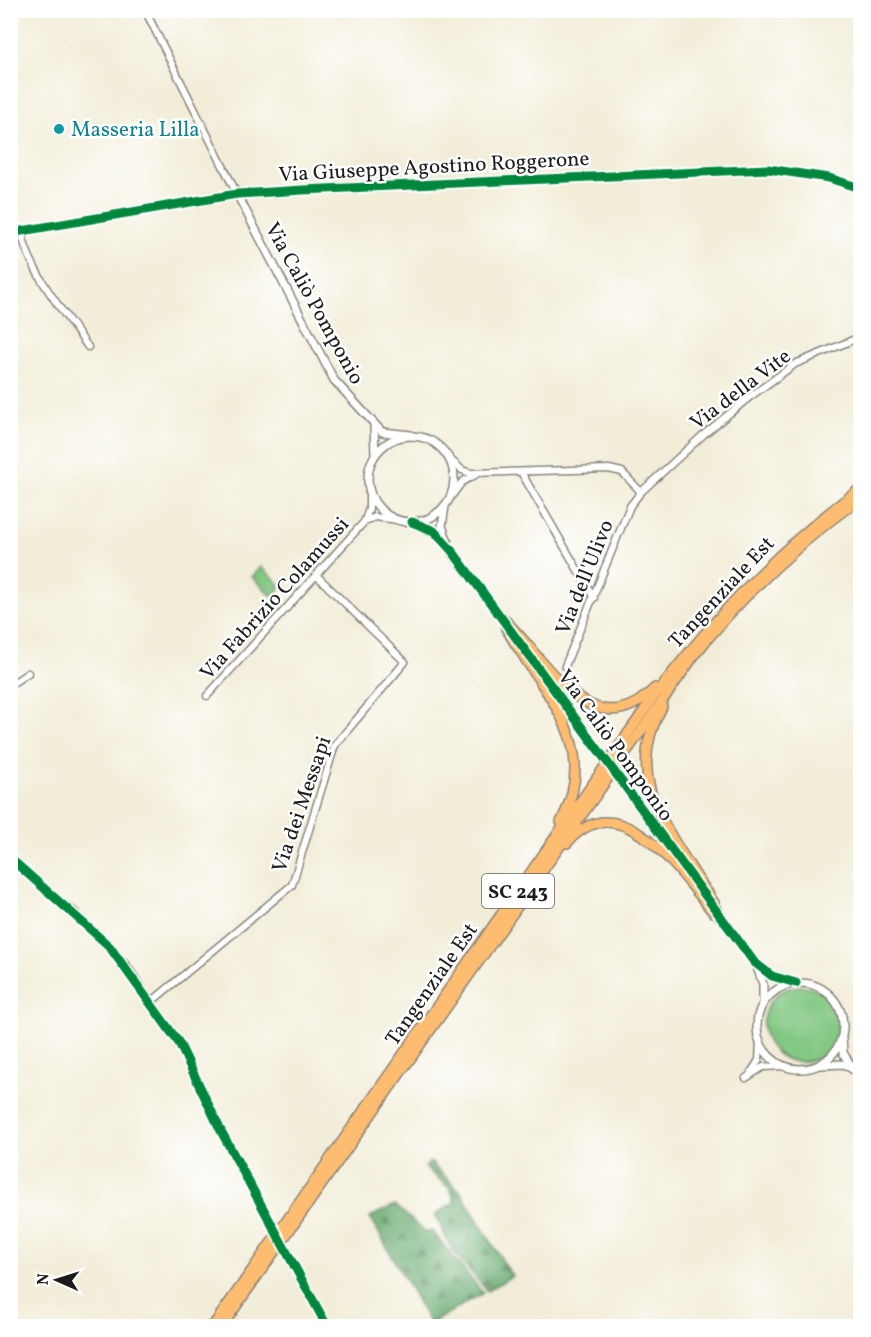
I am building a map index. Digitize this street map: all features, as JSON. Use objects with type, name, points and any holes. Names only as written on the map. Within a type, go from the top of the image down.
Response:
[{"type":"highway","name":"Tangenziale Est","points":[[213,1326],[655,695],[698,639],[781,553],[861,489]]},
{"type":"highway","name":"Tangenziale Est","points":[[222,1326],[696,653],[773,571],[807,540],[861,498]]},
{"type":"highway","points":[[499,615],[574,696],[600,709],[620,708],[646,697],[698,639]]},
{"type":"highway","points":[[505,624],[568,728],[576,768],[573,792],[564,815],[524,883]]},
{"type":"highway","points":[[696,653],[656,719],[648,742],[646,771],[657,810],[721,918]]},
{"type":"highway","points":[[522,898],[529,893],[577,832],[598,823],[616,823],[643,834],[721,918]]},
{"type":"street","points":[[145,10],[237,194]]},
{"type":"street","name":"Via Giuseppe Agostino Roggerone","points":[[10,233],[237,194],[768,169],[820,177],[861,188]]},
{"type":"street","name":"Via Caliò Pomponio","points":[[237,194],[334,380],[372,423],[387,434],[411,435],[433,441],[451,460]]},
{"type":"street","points":[[21,231],[24,245],[36,269],[87,347]]},
{"type":"street","name":"Via della Vite","points":[[641,492],[703,435],[795,364],[861,337]]},
{"type":"street","points":[[364,522],[369,509],[370,467],[374,456],[376,431],[372,423]]},
{"type":"street","points":[[374,456],[390,441],[411,435]]},
{"type":"street","points":[[451,460],[465,472],[481,473],[609,469],[622,472],[641,492]]},
{"type":"street","points":[[450,498],[454,474],[451,460]]},
{"type":"street","points":[[520,472],[594,598]]},
{"type":"street","points":[[412,522],[432,517],[445,505],[467,477],[481,473]]},
{"type":"street","points":[[369,487],[376,504],[398,520]]},
{"type":"street","name":"Via dell'Ulivo","points":[[565,666],[634,500],[641,492]]},
{"type":"street","name":"Via Caliò Pomponio","points":[[445,505],[442,525],[453,552]]},
{"type":"street","points":[[364,522],[375,517],[398,520]]},
{"type":"street","name":"Via Caliò Pomponio","points":[[398,520],[412,522],[434,531],[453,552],[754,962],[763,984],[763,1004],[758,1022],[760,1041]]},
{"type":"street","name":"Via Fabrizio Colamussi","points":[[207,696],[364,522]]},
{"type":"street","name":"Via dei Messapi","points":[[150,1003],[292,885],[335,745],[405,662],[316,575]]},
{"type":"street","points":[[10,685],[28,673]]},
{"type":"street","points":[[10,858],[110,946],[126,965],[179,1043],[221,1131],[327,1326]]},
{"type":"street","name":"Via Caliò Pomponio","points":[[754,962],[772,976],[819,987],[837,1003],[843,1025],[843,1053],[853,1069]]},
{"type":"street","points":[[763,1004],[772,994],[796,983]]},
{"type":"street","points":[[818,1065],[828,1058],[842,1037]]},
{"type":"street","points":[[760,1041],[770,1056],[786,1066]]},
{"type":"street","points":[[760,1041],[759,1060],[746,1078],[763,1067],[786,1066],[807,1068],[818,1065],[844,1064],[861,1074]]},
{"type":"green space","points":[[261,567],[282,586],[272,596],[252,577]]},
{"type":"green space","points":[[801,986],[815,989],[828,997],[836,1010],[839,1024],[836,1038],[828,1051],[815,1059],[801,1062],[787,1059],[774,1051],[766,1038],[763,1024],[766,1010],[774,997],[787,989]]},
{"type":"green space","points":[[430,1162],[460,1191],[512,1276],[487,1291],[452,1250],[435,1215],[455,1202],[450,1189],[425,1167]]},
{"type":"green space","points":[[395,1205],[425,1232],[432,1231],[483,1293],[430,1324],[370,1217]]},
{"type":"cycle path","points":[[10,233],[237,194],[303,190],[768,169],[829,178],[860,188]]},
{"type":"cycle path","points":[[412,522],[434,531],[453,552],[754,962],[772,976],[796,983]]},
{"type":"cycle path","points":[[10,858],[109,946],[179,1043],[221,1131],[327,1326]]},
{"type":"place","name":"Masseria Lilla","points":[[59,129]]}]
